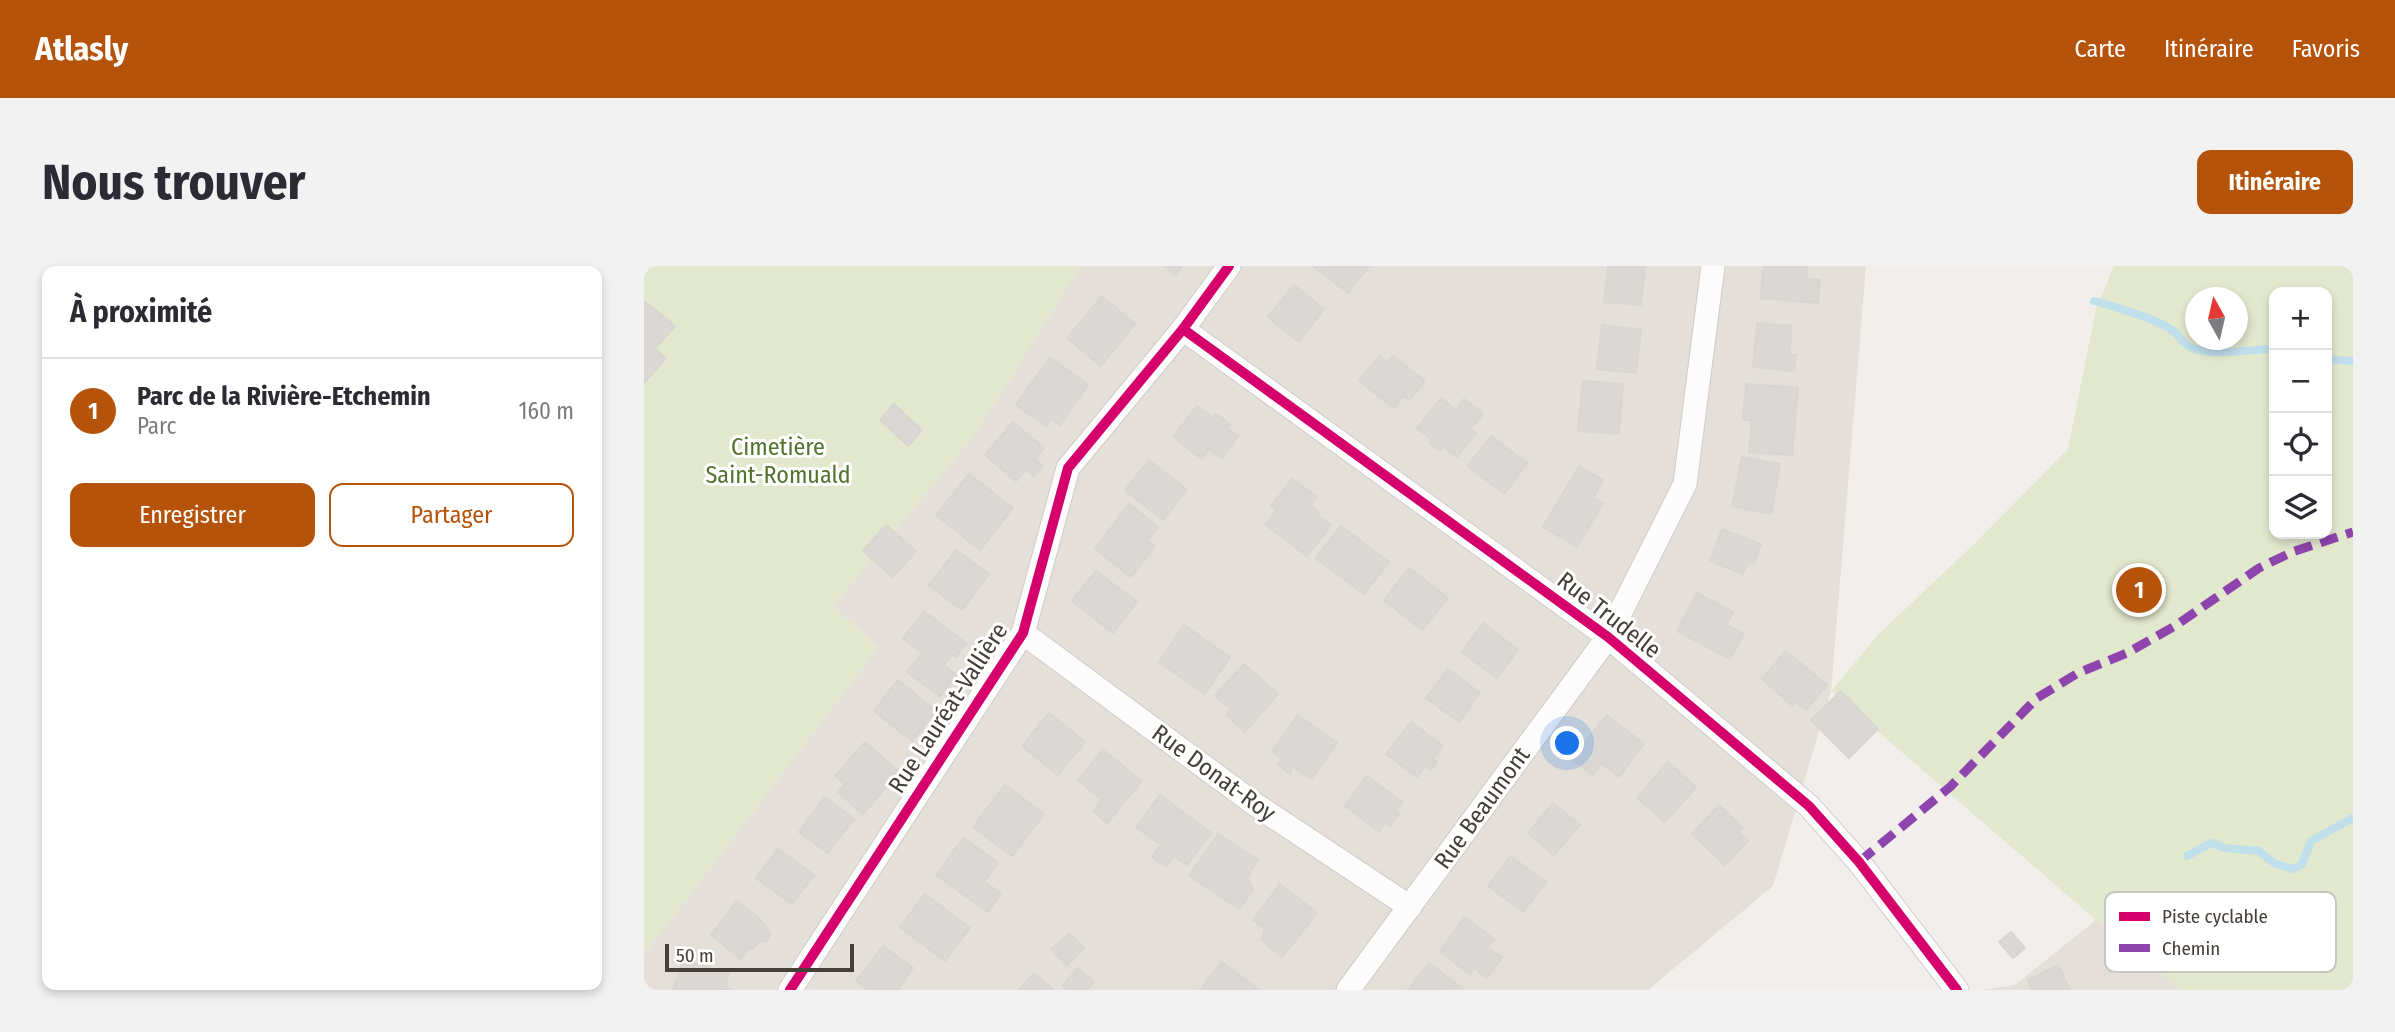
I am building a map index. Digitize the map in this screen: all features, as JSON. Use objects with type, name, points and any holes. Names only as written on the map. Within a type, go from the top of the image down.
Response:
[{"type":"street","name":"Rue Lauréat-Vallière","points":[[790,990],[1023,633],[1068,468],[1183,329],[1229,266]]},
{"type":"street","name":"Rue Beaumont","points":[[1348,990],[1608,636],[1685,484],[1713,266]]},
{"type":"street","name":"Rue Trudelle","points":[[1183,329],[1608,636],[1809,806],[1859,862],[1957,990]]},
{"type":"street","name":"Rue Donat-Roy","points":[[1023,633],[1256,805],[1410,907]]},
{"type":"shaded area","points":[[1081,266],[1866,266],[1831,691],[1773,886],[1648,990],[644,990],[644,955],[878,648],[833,606],[975,434]]},
{"type":"shaded area","points":[[2096,920],[2105,927],[2105,972],[2160,972],[2182,990],[1981,990],[2015,985]]},
{"type":"green space","name":"Cimetière Saint-Romuald","points":[[644,266],[1081,266],[975,434],[833,606],[878,648],[644,955]]},
{"type":"green space","points":[[2114,266],[2353,266],[2353,990],[2182,990],[2160,972],[2336,972],[2336,892],[2105,892],[2105,927],[1831,691],[1879,634],[1972,546],[2068,449],[2096,309]]},
{"type":"building","points":[[1165,266],[1182,266],[1175,275]]},
{"type":"building","points":[[1313,266],[1369,266],[1348,293]]},
{"type":"building","points":[[1608,266],[1645,266],[1641,305],[1604,302]]},
{"type":"building","points":[[1764,266],[1807,266],[1806,279],[1820,280],[1818,303],[1760,298]]},
{"type":"building","points":[[1294,285],[1324,309],[1299,342],[1268,317]]},
{"type":"building","points":[[1102,296],[1135,324],[1101,366],[1067,338]]},
{"type":"building","points":[[644,301],[675,326],[655,349],[666,358],[644,383]]},
{"type":"building","points":[[1757,323],[1792,326],[1789,354],[1796,355],[1794,371],[1753,367]]},
{"type":"building","points":[[1602,325],[1641,330],[1636,373],[1597,369]]},
{"type":"building","points":[[1379,356],[1387,362],[1393,356],[1425,381],[1410,400],[1404,396],[1394,408],[1359,381]]},
{"type":"building","points":[[1050,357],[1088,385],[1060,425],[1051,419],[1046,426],[1016,405]]},
{"type":"building","points":[[1583,381],[1623,384],[1619,434],[1578,431]]},
{"type":"building","points":[[1746,384],[1798,388],[1792,455],[1749,452],[1752,420],[1743,420]]},
{"type":"building","points":[[1441,398],[1456,410],[1464,399],[1483,414],[1471,429],[1476,433],[1457,457],[1444,447],[1440,451],[1430,443],[1432,440],[1417,428]]},
{"type":"building","points":[[894,404],[922,430],[908,446],[880,420]]},
{"type":"building","points":[[1197,406],[1230,424],[1227,428],[1238,436],[1222,459],[1209,449],[1202,459],[1173,437]]},
{"type":"building","points":[[1013,422],[1044,448],[1035,459],[1042,466],[1034,476],[1026,469],[1016,481],[985,455]]},
{"type":"building","points":[[1491,436],[1527,463],[1504,494],[1468,466]]},
{"type":"building","points":[[1742,457],[1780,464],[1771,514],[1732,506]]},
{"type":"building","points":[[1149,460],[1187,490],[1163,520],[1125,490]]},
{"type":"building","points":[[1579,466],[1603,480],[1593,498],[1603,503],[1577,547],[1543,527]]},
{"type":"building","points":[[969,474],[1013,508],[980,550],[936,515]]},
{"type":"building","points":[[1292,479],[1317,497],[1311,505],[1319,512],[1317,515],[1331,525],[1307,556],[1266,525],[1277,510],[1271,506]]},
{"type":"building","points":[[1129,504],[1158,527],[1147,540],[1155,546],[1131,577],[1095,549]]},
{"type":"building","points":[[886,525],[916,551],[893,577],[863,551]]},
{"type":"building","points":[[1341,526],[1389,562],[1364,594],[1316,558]]},
{"type":"building","points":[[1722,529],[1761,544],[1754,564],[1748,562],[1743,574],[1710,561]]},
{"type":"building","points":[[956,550],[989,574],[962,610],[929,585]]},
{"type":"building","points":[[1409,568],[1448,598],[1422,630],[1384,600]]},
{"type":"building","points":[[1096,571],[1137,602],[1113,633],[1072,601]]},
{"type":"building","points":[[1697,593],[1733,612],[1727,625],[1744,634],[1730,659],[1677,631]]},
{"type":"building","points":[[924,611],[966,643],[956,657],[952,655],[944,665],[956,675],[940,696],[907,672],[922,653],[903,638]]},
{"type":"building","points":[[1483,623],[1518,650],[1497,678],[1462,652]]},
{"type":"building","points":[[1184,625],[1230,657],[1205,694],[1159,662]]},
{"type":"building","points":[[1786,651],[1827,685],[1806,710],[1795,701],[1793,706],[1762,679]]},
{"type":"building","points":[[1244,664],[1278,694],[1245,732],[1226,715],[1231,709],[1215,696]]},
{"type":"building","points":[[1448,669],[1480,693],[1459,722],[1426,698]]},
{"type":"building","points":[[898,680],[936,711],[912,741],[874,711]]},
{"type":"building","points":[[1841,691],[1878,729],[1849,758],[1811,720]]},
{"type":"building","points":[[1049,713],[1085,742],[1058,775],[1022,746]]},
{"type":"building","points":[[1298,715],[1337,743],[1311,779],[1292,766],[1290,774],[1277,764],[1281,758],[1272,752]]},
{"type":"building","points":[[1607,715],[1644,744],[1619,777],[1602,763],[1593,775],[1572,759]]},
{"type":"building","points":[[1411,722],[1443,746],[1433,759],[1437,762],[1431,770],[1425,766],[1417,777],[1386,754]]},
{"type":"building","points":[[865,742],[899,772],[863,814],[838,792],[845,784],[835,776]]},
{"type":"building","points":[[1103,750],[1142,781],[1107,823],[1093,811],[1102,800],[1078,780]]},
{"type":"building","points":[[1668,762],[1696,787],[1665,822],[1637,798]]},
{"type":"building","points":[[1367,776],[1402,802],[1395,811],[1399,814],[1390,826],[1385,823],[1379,831],[1345,806]]},
{"type":"building","points":[[1005,785],[1044,814],[1012,856],[973,827]]},
{"type":"building","points":[[1160,795],[1211,833],[1187,865],[1174,856],[1166,867],[1152,857],[1161,845],[1136,827]]},
{"type":"building","points":[[825,797],[854,819],[828,853],[799,832]]},
{"type":"building","points":[[1553,803],[1580,825],[1554,855],[1528,833]]},
{"type":"building","points":[[1719,805],[1743,828],[1737,831],[1748,841],[1725,865],[1692,834]]},
{"type":"building","points":[[1218,834],[1258,860],[1247,877],[1253,890],[1239,909],[1189,876]]},
{"type":"building","points":[[963,838],[998,862],[984,882],[1001,893],[988,912],[936,875]]},
{"type":"building","points":[[778,849],[814,875],[792,904],[756,878]]},
{"type":"building","points":[[1510,856],[1546,882],[1523,912],[1488,886]]},
{"type":"building","points":[[1280,884],[1317,913],[1282,957],[1261,940],[1265,929],[1253,920]]},
{"type":"building","points":[[925,894],[970,928],[945,961],[900,927]]},
{"type":"building","points":[[737,901],[759,918],[771,933],[766,941],[760,941],[753,949],[749,948],[741,959],[711,935]]},
{"type":"building","points":[[1465,917],[1494,939],[1488,947],[1502,958],[1487,978],[1474,968],[1470,974],[1440,952]]},
{"type":"building","points":[[2011,932],[2025,948],[2013,958],[1999,942]]},
{"type":"building","points":[[1069,933],[1084,948],[1067,965],[1051,949]]},
{"type":"building","points":[[883,946],[913,968],[898,989],[900,990],[869,990],[856,981]]},
{"type":"building","points":[[683,960],[729,974],[725,986],[732,990],[673,990]]},
{"type":"building","points":[[1222,962],[1259,990],[1200,990]]},
{"type":"building","points":[[1429,963],[1462,988],[1408,990]]},
{"type":"building","points":[[2058,965],[2070,990],[2032,990],[2028,980]]},
{"type":"building","points":[[1078,968],[1094,982],[1087,990],[1069,990],[1063,985]]},
{"type":"building","points":[[1034,973],[1053,989],[1019,990]]},
{"type":"waterway","points":[[2094,301],[2156,321],[2175,332],[2186,345],[2202,351],[2269,349]]},
{"type":"waterway","points":[[2332,359],[2353,361]]},
{"type":"waterway","points":[[2187,856],[2211,843],[2225,848],[2258,851],[2276,864],[2293,869],[2302,864],[2311,841],[2353,818]]},
{"type":"marked path","points":[[1859,862],[1950,787],[2037,698],[2078,673],[2127,653],[2175,626],[2259,568],[2292,552],[2353,532]]},
{"type":"cycle path","points":[[790,990],[1023,633],[1068,468],[1183,329],[1229,266]]},
{"type":"cycle path","points":[[1183,329],[1608,637],[1809,806],[1859,862],[1957,990]]},
{"type":"place","name":"Parc de la Rivière-Etchemin","points":[[2139,590]]}]
